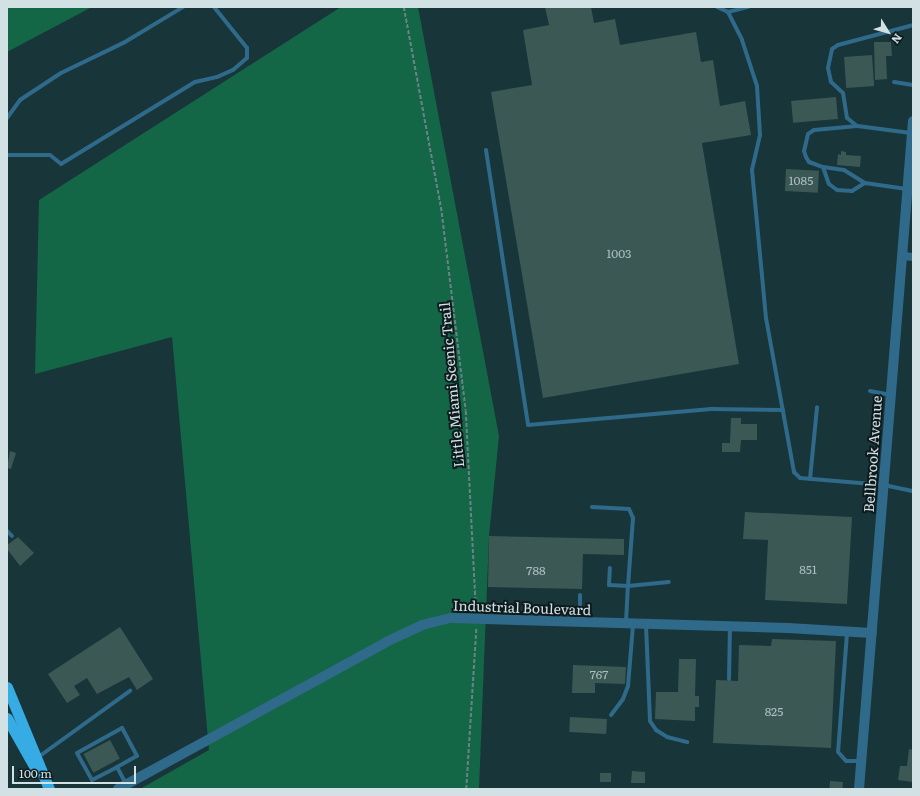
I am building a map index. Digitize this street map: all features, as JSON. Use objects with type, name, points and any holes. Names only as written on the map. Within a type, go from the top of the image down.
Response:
[{"type":"highway","points":[[7,686],[45,789]]},
{"type":"highway","points":[[7,718],[35,760],[50,789]]},
{"type":"street","name":"Bellbrook Avenue","points":[[859,789],[891,394],[908,257],[908,189],[913,121]]},
{"type":"street","name":"Industrial Boulevard","points":[[122,787],[422,625],[451,618],[872,634]]},
{"type":"lane","points":[[7,118],[20,100],[61,73],[125,42],[184,7]]},
{"type":"lane","points":[[7,155],[50,155],[61,164],[195,82],[217,77],[233,70],[247,58],[247,48],[214,7]]},
{"type":"lane","points":[[717,7],[728,12],[748,7]]},
{"type":"lane","points":[[728,12],[742,40],[757,86],[760,135],[752,170],[766,318],[794,472],[800,478],[884,485],[913,491]]},
{"type":"lane","points":[[857,126],[848,118],[843,93],[831,82],[828,68],[832,49],[838,45],[913,25]]},
{"type":"lane","points":[[894,82],[913,86]]},
{"type":"lane","points":[[908,189],[865,183],[844,170],[823,167],[809,162],[804,151],[808,134],[814,130],[857,126],[912,133]]},
{"type":"lane","points":[[486,150],[528,425],[712,409],[783,410]]},
{"type":"lane","points":[[823,167],[829,184],[837,190],[852,190],[865,183]]},
{"type":"lane","points":[[870,391],[891,394]]},
{"type":"lane","points":[[810,479],[817,407]]},
{"type":"lane","points":[[592,507],[629,509],[633,518],[628,586],[628,686],[623,699],[612,715]]},
{"type":"lane","points":[[7,531],[12,536]]},
{"type":"lane","points":[[610,568],[609,585],[628,586],[669,582]]},
{"type":"lane","points":[[580,595],[580,623]]},
{"type":"lane","points":[[646,625],[650,721],[656,730],[667,737],[687,742]]},
{"type":"lane","points":[[729,679],[730,628]]},
{"type":"lane","points":[[847,632],[838,752],[846,761],[861,761]]},
{"type":"lane","points":[[35,760],[130,691]]},
{"type":"lane","points":[[122,728],[137,756],[117,767],[92,780],[77,753],[122,728]]},
{"type":"lane","points":[[117,767],[122,787]]},
{"type":"path","name":"Little Miami Scenic Trail","points":[[404,7],[442,213],[465,404],[476,619],[466,789]]},
{"type":"green space","points":[[7,7],[92,7],[7,52]]},
{"type":"green space","points":[[341,7],[418,7],[499,436],[489,536],[479,789],[140,789],[209,750],[172,337],[35,374],[39,200]]},
{"type":"building","points":[[545,7],[591,7],[594,23],[615,19],[620,45],[696,32],[701,62],[713,60],[720,106],[745,101],[751,135],[702,143],[739,364],[543,398],[491,92],[532,85],[523,30],[549,25]]},
{"type":"building","points":[[874,42],[891,42],[892,56],[886,56],[887,79],[875,80]]},
{"type":"building","points":[[872,55],[874,86],[846,88],[844,57]]},
{"type":"building","points":[[836,97],[838,119],[793,123],[791,101]]},
{"type":"building","points":[[841,151],[846,152],[846,155],[861,156],[860,167],[837,165],[838,154],[841,155]]},
{"type":"building","points":[[786,169],[819,171],[818,193],[785,191]]},
{"type":"building","points":[[731,418],[741,418],[741,424],[757,424],[757,440],[741,440],[740,452],[722,452],[722,443],[730,443]]},
{"type":"building","points":[[10,451],[16,453],[11,469],[7,468]]},
{"type":"building","points":[[745,512],[852,517],[847,604],[765,600],[768,540],[743,539]]},
{"type":"building","points":[[489,536],[624,539],[624,555],[583,554],[582,589],[488,587]]},
{"type":"building","points":[[18,537],[34,553],[20,566],[7,549],[7,545]]},
{"type":"building","points":[[120,627],[153,679],[137,690],[129,677],[97,694],[87,678],[74,686],[80,695],[67,703],[48,674]]},
{"type":"building","points":[[772,639],[836,641],[831,748],[713,743],[716,680],[738,681],[739,645],[771,646]]},
{"type":"building","points":[[679,659],[696,659],[695,696],[699,696],[699,707],[695,707],[695,721],[655,719],[656,692],[678,692]]},
{"type":"building","points":[[573,665],[626,667],[625,684],[595,683],[595,693],[572,693]]},
{"type":"building","points":[[570,717],[607,719],[606,734],[569,732]]},
{"type":"building","points":[[110,740],[120,759],[93,773],[84,754]]},
{"type":"building","points":[[909,749],[913,750],[913,782],[898,780],[900,766],[907,766]]},
{"type":"building","points":[[632,771],[645,772],[645,783],[631,783]]},
{"type":"building","points":[[600,773],[611,773],[611,782],[600,782]]},
{"type":"building","points":[[830,781],[843,782],[842,789],[829,789]]}]
